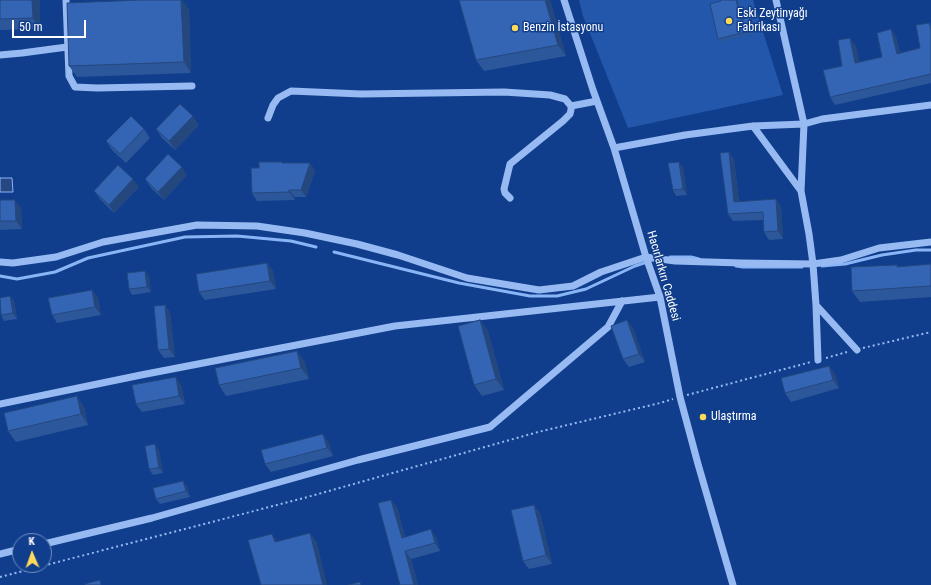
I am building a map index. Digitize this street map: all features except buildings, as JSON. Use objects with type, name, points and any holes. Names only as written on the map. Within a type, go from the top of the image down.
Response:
[{"type":"street","points":[[66,0],[69,76],[74,87],[192,86]]},
{"type":"street","name":"Hacırlarkırı Caddesi","points":[[564,0],[614,148],[646,257],[660,297],[680,397],[733,585]]},
{"type":"street","points":[[776,0],[804,124],[801,191],[813,264],[818,360]]},
{"type":"street","points":[[0,55],[67,46]]},
{"type":"street","points":[[268,118],[273,105],[278,98],[291,91],[361,94],[504,92],[542,94],[565,99],[571,106],[570,114],[510,164],[504,189],[505,193],[510,198]]},
{"type":"street","points":[[571,106],[597,101]]},
{"type":"street","points":[[614,148],[685,135],[753,126],[804,124],[822,119],[931,105]]},
{"type":"street","points":[[753,126],[801,191]]},
{"type":"street","points":[[0,262],[14,263],[56,257],[104,242],[197,225],[257,226],[305,233],[357,244],[398,255],[467,278],[539,290],[573,286],[601,272],[646,257],[675,261],[813,264],[841,260],[879,248],[931,242]]},
{"type":"street","points":[[0,404],[395,326],[660,297]]},
{"type":"street","points":[[52,542],[152,518],[358,460],[490,427],[608,328],[622,301]]},
{"type":"street","points":[[816,305],[857,350]]},
{"type":"street","points":[[0,554],[12,551]]},
{"type":"path","points":[[0,577],[304,498],[538,432],[660,403],[818,360],[931,332]]},
{"type":"shaded area","points":[[579,0],[753,0],[783,95],[628,128],[583,16]]},
{"type":"shaded area","points":[[0,178],[12,178],[13,192],[0,192]]},
{"type":"waterway","points":[[0,276],[17,279],[55,272],[88,258],[185,237],[237,236],[291,241],[316,247]]},
{"type":"waterway","points":[[822,266],[845,264],[882,255],[916,250],[931,250]]},
{"type":"waterway","points":[[334,252],[459,283],[530,296],[557,296],[586,289],[644,263]]},
{"type":"waterway","points":[[670,257],[691,257],[699,259]]},
{"type":"waterway","points":[[736,266],[802,267]]},
{"type":"place","name":"Eski Zeytinyağı Fabrikası","points":[[729,21]]},
{"type":"place","name":"Benzin İstasyonu","points":[[515,28]]},
{"type":"place","name":"Ulaştırma","points":[[703,417]]}]
